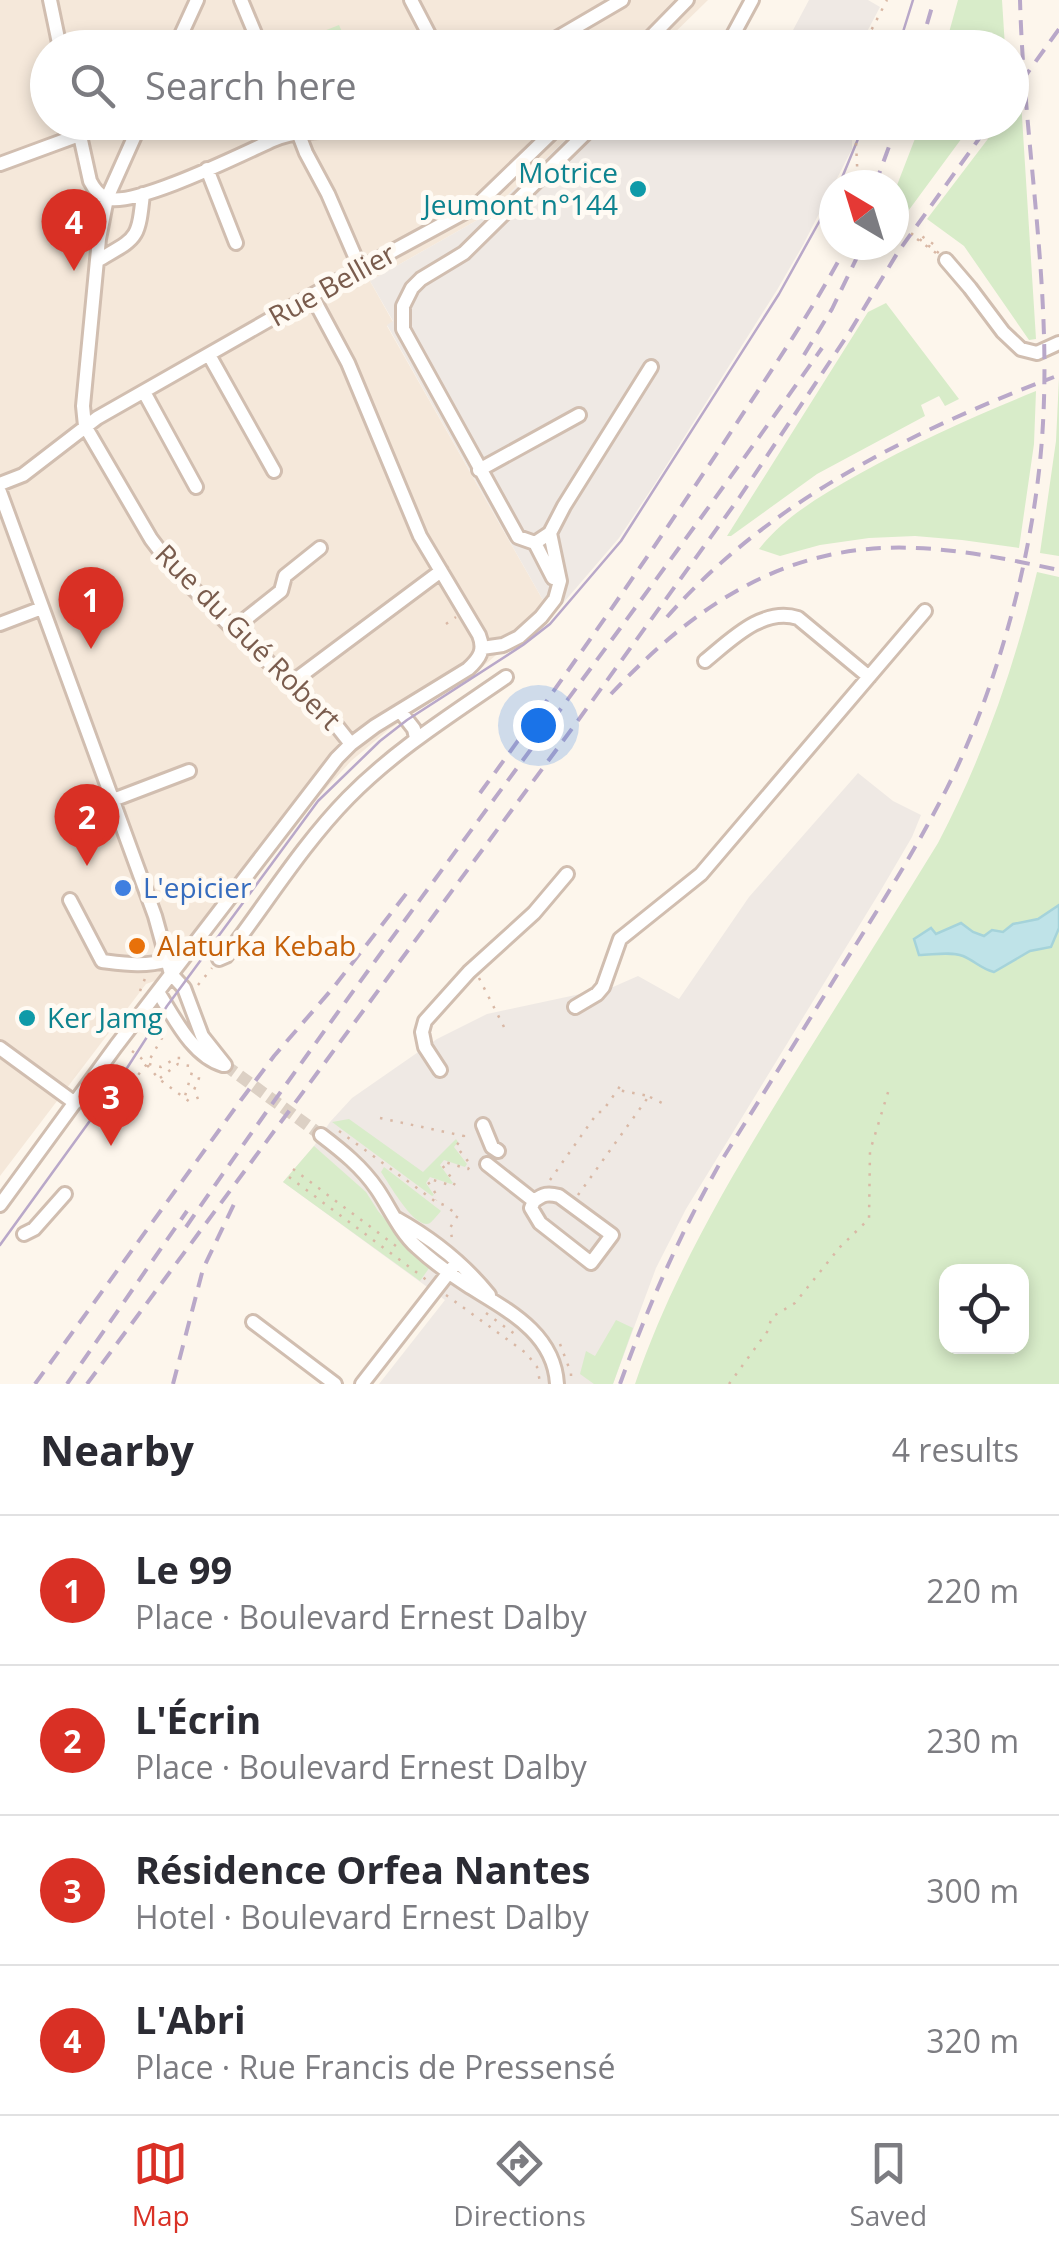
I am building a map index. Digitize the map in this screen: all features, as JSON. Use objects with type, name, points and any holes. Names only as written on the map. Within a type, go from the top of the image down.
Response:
[{"type":"street","points":[[50,0],[56,30]]},
{"type":"street","points":[[183,30],[197,0]]},
{"type":"street","points":[[241,0],[254,30]]},
{"type":"street","points":[[410,0],[426,30]]},
{"type":"street","points":[[571,30],[622,0]]},
{"type":"street","points":[[665,0],[676,11]]},
{"type":"street","points":[[658,30],[687,0]]},
{"type":"street","points":[[736,30],[752,0]]},
{"type":"street","points":[[0,164],[53,140]]},
{"type":"street","points":[[80,140],[94,188],[107,198],[121,199],[208,169],[274,140]]},
{"type":"street","points":[[85,426],[83,406],[98,239],[107,198],[133,140]]},
{"type":"street","points":[[301,140],[360,268]]},
{"type":"street","name":"Rue Bellier","points":[[0,484],[23,475],[85,426],[476,206],[544,140]]},
{"type":"street","points":[[555,599],[556,582],[534,543],[518,537],[404,334],[402,318],[408,293],[416,283],[464,254],[579,140]]},
{"type":"street","points":[[208,169],[236,243]]},
{"type":"street","points":[[97,261],[133,239],[140,224],[143,194]]},
{"type":"street","points":[[946,260],[1020,349],[1037,353],[1059,343]]},
{"type":"street","points":[[0,1204],[158,992],[169,967],[338,758],[351,744],[400,710],[468,669],[477,661],[482,648],[479,635],[420,536],[354,378],[312,296]]},
{"type":"street","points":[[209,354],[274,471]]},
{"type":"street","points":[[534,543],[550,534],[652,368]]},
{"type":"street","points":[[144,392],[196,488]]},
{"type":"street","points":[[480,470],[578,415]]},
{"type":"street","name":"Rue du Gué Robert","points":[[85,426],[151,539],[173,568],[351,744]]},
{"type":"street","points":[[0,492],[156,916],[169,967],[184,988],[202,1036],[225,1065],[202,1054],[158,992]]},
{"type":"street","points":[[482,648],[519,637],[555,599],[560,581],[550,534]]},
{"type":"street","points":[[233,629],[281,590],[286,576],[320,548]]},
{"type":"street","points":[[291,683],[442,571]]},
{"type":"street","points":[[0,624],[42,608]]},
{"type":"street","points":[[575,1007],[604,987],[620,939],[700,874],[925,611]]},
{"type":"street","points":[[706,662],[749,628],[786,615],[798,618],[869,677]]},
{"type":"street","points":[[218,959],[226,956],[316,834],[346,800],[416,738],[506,676]]},
{"type":"street","points":[[400,710],[416,738]]},
{"type":"street","points":[[112,800],[189,771]]},
{"type":"street","points":[[440,1070],[425,1047],[422,1026],[474,968],[534,913],[567,874]]},
{"type":"street","points":[[70,900],[102,961],[169,967]]},
{"type":"street","points":[[1,1051],[50,1084],[70,1108]]},
{"type":"street","points":[[483,1125],[498,1151]]},
{"type":"street","points":[[321,1136],[362,1169],[416,1246],[473,1275],[494,1300],[537,1336],[549,1353],[551,1381]]},
{"type":"street","points":[[487,1164],[539,1198],[559,1196],[612,1234],[591,1263],[540,1223],[531,1208],[539,1198]]},
{"type":"street","points":[[24,1234],[34,1229],[65,1194]]},
{"type":"street","points":[[362,1384],[453,1267]]},
{"type":"street","points":[[253,1322],[335,1384]]},
{"type":"path","points":[[871,30],[885,2]]},
{"type":"path","points":[[856,140],[857,170]]},
{"type":"path","points":[[920,235],[946,252],[943,256],[917,238],[920,235]]},
{"type":"path","points":[[917,238],[946,260]]},
{"type":"path","points":[[197,987],[218,959]]},
{"type":"path","points":[[474,968],[504,1027]]},
{"type":"path","points":[[126,1092],[175,1017]]},
{"type":"path","points":[[126,1047],[194,1105]]},
{"type":"path","points":[[147,1064],[160,1067],[176,1058],[195,1062],[200,1074],[194,1093],[198,1099]]},
{"type":"path","points":[[159,1079],[178,1064],[190,1066],[186,1100]]},
{"type":"path","points":[[539,1198],[623,1082]]},
{"type":"path","points":[[730,1384],[767,1332],[772,1317],[794,1303],[869,1218],[870,1151],[889,1089]]},
{"type":"path","points":[[618,1090],[649,1096],[668,1106]]},
{"type":"path","points":[[571,1205],[649,1096]]},
{"type":"path","points":[[380,1118],[464,1136],[456,1146],[471,1165],[468,1169],[445,1162],[442,1165],[456,1184],[430,1179],[428,1182],[438,1197],[436,1202]]},
{"type":"path","points":[[334,1126],[458,1214],[450,1228],[454,1246]]},
{"type":"path","points":[[293,1169],[404,1252]]},
{"type":"path","points":[[289,1177],[523,1351],[534,1363],[540,1382],[551,1381],[538,1356]]},
{"type":"path","points":[[481,1310],[524,1341]]},
{"type":"path","points":[[554,1336],[572,1373],[571,1384]]},
{"type":"shaded area","points":[[0,0],[708,0],[677,30],[30,30],[30,140],[565,140],[488,214],[370,281],[393,322],[387,326],[552,616],[511,651],[502,650],[388,730],[351,761],[300,817],[186,970],[146,984],[0,1176]]},
{"type":"shaded area","points":[[809,0],[868,0],[880,7],[868,30],[793,30]]},
{"type":"shaded area","points":[[565,140],[852,140],[852,149],[841,170],[819,170],[819,214],[777,290],[619,538],[552,616],[387,325],[393,321],[370,281],[488,214]]},
{"type":"shaded area","points":[[858,773],[893,801],[921,815],[881,890],[686,1209],[656,1268],[613,1384],[379,1384],[445,1300],[283,1182],[330,1122],[352,1098],[437,1039],[487,1014],[613,987],[638,976],[679,999],[749,897]]},
{"type":"green space","points":[[958,0],[1002,0],[1004,30],[950,30]]},
{"type":"green space","points":[[914,140],[960,140],[909,210],[909,170],[903,170]]},
{"type":"green space","points":[[987,140],[1023,140],[1036,339],[1029,340],[964,246],[927,219]]},
{"type":"green space","points":[[886,303],[959,399],[945,406],[939,396],[921,405],[925,416],[817,474],[727,536],[868,312]]},
{"type":"green space","points":[[1059,378],[1059,556],[1040,553],[1056,441]]},
{"type":"green space","points":[[1036,391],[1034,444],[1019,548],[915,536],[820,545],[780,556],[759,549],[792,516],[880,462]]},
{"type":"green space","points":[[1037,572],[1059,577],[1059,1384],[635,1384],[669,1298],[733,1176],[938,843],[983,744],[1008,676]]},
{"type":"green space","points":[[349,1119],[423,1172],[456,1139],[454,1147],[467,1164],[465,1167],[444,1160],[440,1165],[453,1183],[430,1177],[426,1183],[432,1196],[332,1122]]},
{"type":"green space","points":[[314,1146],[366,1192],[406,1244],[432,1264],[420,1281],[283,1182]]},
{"type":"green space","points":[[384,1167],[441,1211],[431,1222],[424,1224],[410,1213],[381,1172]]},
{"type":"green space","points":[[616,1320],[633,1328],[613,1384],[594,1384],[580,1374],[586,1351],[595,1356]]},
{"type":"water","points":[[1059,905],[1059,928],[1051,947],[1030,951],[994,972],[958,955],[919,955],[914,939],[931,928],[936,934],[961,923],[984,936],[992,930],[1003,932],[1013,924],[1038,919]]},
{"type":"tunnel","points":[[225,1065],[321,1135]]},
{"type":"tram line","points":[[904,30],[913,0]]},
{"type":"tram line","points":[[845,170],[858,140]]},
{"type":"tram line","points":[[0,1245],[118,1082],[167,1006],[318,801],[407,720],[550,624],[621,541],[779,294],[819,222]]},
{"type":"railway","points":[[925,30],[934,0]]},
{"type":"railway","points":[[1020,0],[1022,30]]},
{"type":"railway","points":[[1029,71],[1059,29]]},
{"type":"railway","points":[[880,170],[891,140]]},
{"type":"railway","points":[[87,1384],[739,498],[898,252],[978,140]]},
{"type":"railway","points":[[620,1384],[691,1217],[720,1163],[914,849],[954,774],[988,691],[1025,557],[1043,423],[1043,317],[1029,140]]},
{"type":"railway","points":[[480,793],[697,483],[838,260]]},
{"type":"railway","points":[[804,355],[856,260]]},
{"type":"railway","points":[[186,1227],[822,348]]},
{"type":"railway","points":[[667,617],[707,576],[797,504],[896,446],[1054,377]]},
{"type":"railway","points":[[611,694],[677,632],[711,607],[747,585],[826,556],[870,549],[934,549],[1059,570]]},
{"type":"railway","points":[[35,1384],[274,1056],[409,890]]},
{"type":"railway","points":[[173,1384],[203,1269],[235,1202]]},
{"type":"railway","points":[[67,1384],[187,1211]]},
{"type":"place","name":"Motrice Jeumont n°144","points":[[638,189]]},
{"type":"place","name":"L'Abri","points":[[74,271]]},
{"type":"place","name":"Le 99","points":[[91,649]]},
{"type":"place","name":"L'Écrin","points":[[87,866]]},
{"type":"place","name":"L'epicier","points":[[123,888]]},
{"type":"place","name":"Alaturka Kebab","points":[[137,946]]},
{"type":"place","name":"Ker Jamg","points":[[27,1018]]},
{"type":"place","name":"Résidence Orfea Nantes","points":[[111,1146]]}]
